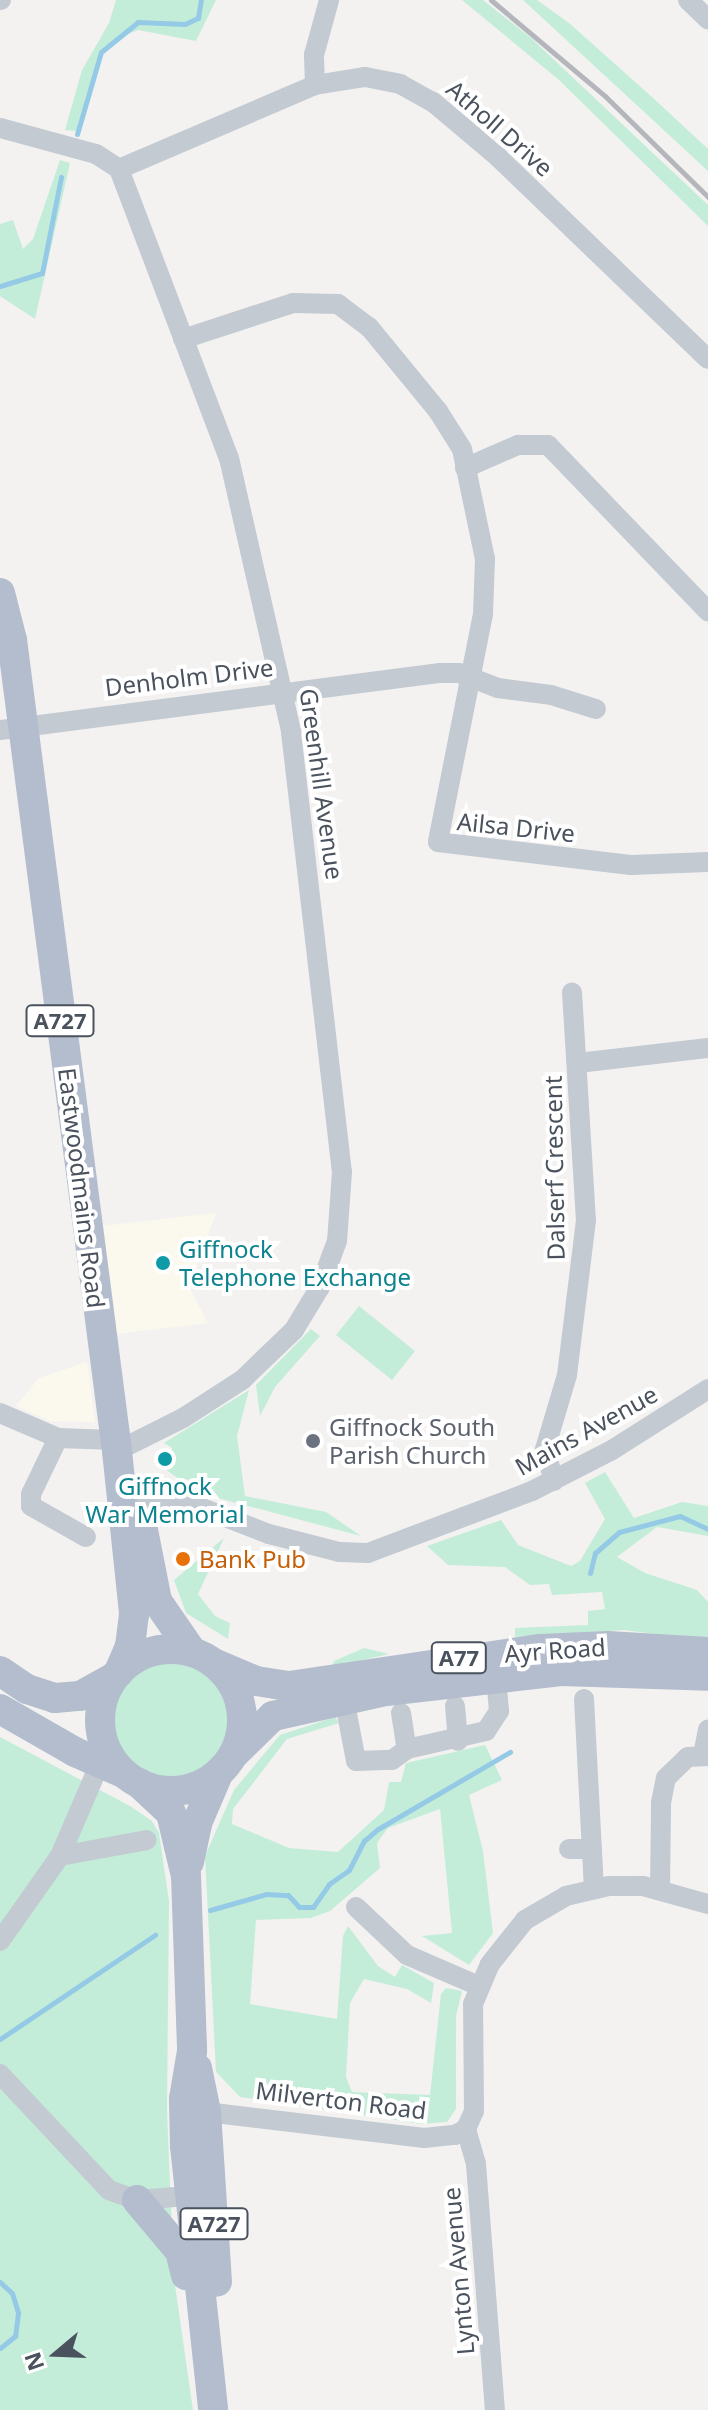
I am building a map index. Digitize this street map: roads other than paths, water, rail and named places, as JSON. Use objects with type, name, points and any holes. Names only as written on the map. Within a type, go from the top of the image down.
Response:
[{"type":"main road","name":"Eastwoodmains Road","points":[[0,593],[12,640],[11,727],[116,1445],[128,1504],[157,1601],[204,1658]]},
{"type":"main road","name":"Eastwoodmains Road","points":[[116,1675],[130,1646],[134,1614],[128,1504]]},
{"type":"main road","name":"Ayr Road","points":[[204,1658],[289,1686],[467,1657],[608,1646],[708,1652]]},
{"type":"main road","points":[[0,1671],[27,1689],[55,1698],[80,1696],[153,1651],[204,1658],[240,1700],[242,1725],[226,1764],[180,1791],[121,1773],[0,1709]]},
{"type":"main road","name":"Ayr Road","points":[[226,1764],[273,1716],[344,1698],[496,1676],[620,1670],[708,1676]]},
{"type":"main road","points":[[116,1675],[101,1707],[101,1729],[121,1773]]},
{"type":"main road","name":"A727","points":[[186,1876],[197,1823],[226,1764]]},
{"type":"main road","name":"A727","points":[[121,1773],[171,1813],[186,1876],[192,2051],[206,2112],[200,2195],[220,2328],[213,2404]]},
{"type":"main road","points":[[192,2051],[184,2099],[200,2195],[206,2350],[213,2404]]},
{"type":"main road","points":[[137,2200],[180,2251],[206,2350]]},
{"type":"street","points":[[315,85],[314,55],[329,0]]},
{"type":"street","points":[[688,0],[708,19]]},
{"type":"street","name":"Atholl Drive","points":[[119,169],[315,85],[365,77],[400,84],[433,102],[498,157],[708,359]]},
{"type":"street","points":[[0,128],[96,154],[119,169]]},
{"type":"street","name":"Greenhill Avenue","points":[[116,1445],[183,1418],[263,1364],[309,1307],[337,1241],[343,1195],[339,1139],[284,691],[229,458],[119,169]]},
{"type":"street","points":[[183,339],[284,305],[338,304],[369,327],[438,411],[462,449],[485,559],[483,614],[471,680]]},
{"type":"street","points":[[465,468],[518,445],[548,445],[708,611]]},
{"type":"street","name":"Denholm Drive","points":[[11,727],[440,673],[459,673],[471,680],[596,709]]},
{"type":"street","name":"Ailsa Drive","points":[[471,680],[438,842],[631,865],[708,862]]},
{"type":"street","name":"Dalserf Crescent","points":[[554,1481],[545,1449],[567,1375],[584,1262],[586,1178],[572,992]]},
{"type":"street","points":[[578,1063],[708,1048]]},
{"type":"street","name":"Mains Avenue","points":[[128,1504],[179,1499],[269,1534],[358,1554],[405,1542],[554,1481],[705,1397]]},
{"type":"street","points":[[0,1413],[58,1438],[116,1445]]},
{"type":"street","points":[[58,1438],[31,1494],[31,1506],[86,1537]]},
{"type":"street","points":[[344,1698],[356,1761],[392,1760],[407,1749],[458,1741],[486,1731],[499,1711],[496,1676],[467,1657]]},
{"type":"street","points":[[584,1699],[594,1888]]},
{"type":"street","points":[[455,1706],[458,1741]]},
{"type":"street","points":[[401,1713],[407,1749]]},
{"type":"street","points":[[660,1890],[661,1803],[666,1778],[688,1757],[705,1756],[708,1729]]},
{"type":"street","points":[[0,1941],[60,1856],[74,1827],[121,1773]]},
{"type":"street","points":[[60,1856],[147,1840]]},
{"type":"street","points":[[569,1849],[592,1849]]},
{"type":"street","points":[[466,2129],[474,2111],[472,2018],[479,1986],[490,1964],[525,1920],[566,1896],[594,1888],[660,1890],[708,1904]]},
{"type":"street","points":[[356,1907],[407,1955],[479,1986]]},
{"type":"street","points":[[0,2074],[109,2190],[137,2200],[200,2195]]},
{"type":"street","name":"Milverton Road","points":[[206,2112],[432,2138],[466,2129]]},
{"type":"street","name":"Lynton Avenue","points":[[466,2129],[476,2164],[495,2410]]},
{"type":"waterway","points":[[77,134],[101,52],[138,22],[185,24],[198,18],[201,0]]},
{"type":"waterway","points":[[0,286],[42,273],[61,177]]},
{"type":"waterway","points":[[590,1573],[595,1553],[619,1532],[680,1516],[708,1529]]},
{"type":"waterway","points":[[210,1910],[266,1894],[288,1895],[299,1907],[313,1907],[329,1884],[349,1870],[364,1841],[378,1829],[510,1752]]},
{"type":"waterway","points":[[0,2039],[155,1935]]},
{"type":"waterway","points":[[0,2282],[12,2293],[18,2313],[15,2336],[0,2348]]},
{"type":"railway","points":[[491,0],[606,97],[708,197]]},
{"type":"place","name":"Giffnock Telephone Exchange","points":[[163,1263]]},
{"type":"place","name":"Giffnock South Parish Church","points":[[313,1441]]},
{"type":"place","name":"Giffnock War Memorial","points":[[165,1459]]},
{"type":"place","name":"Bank Pub","points":[[183,1559]]}]
